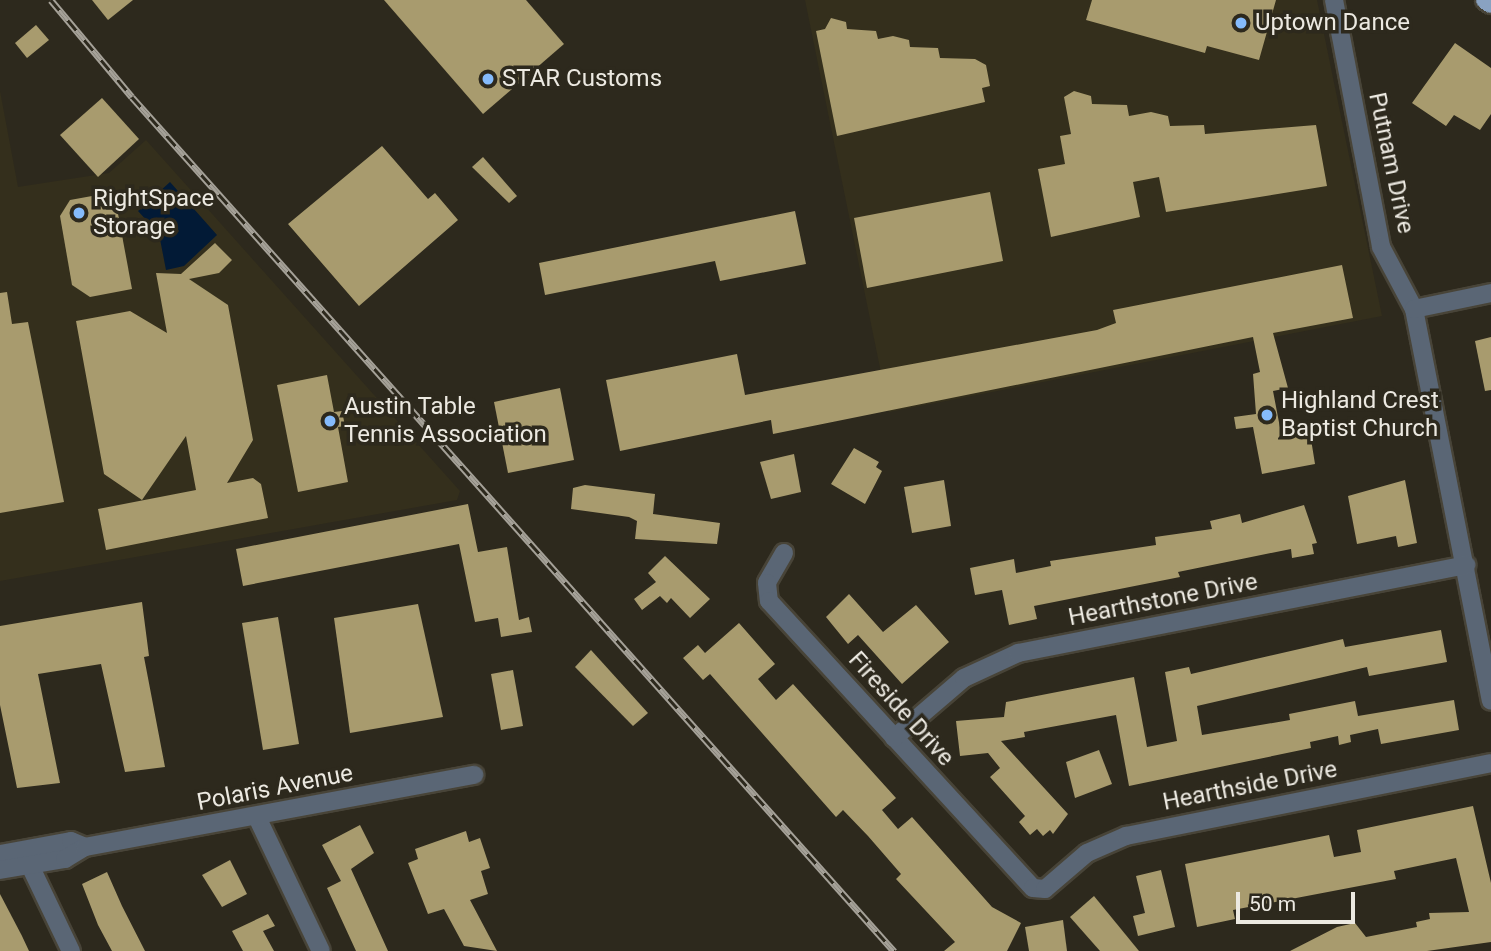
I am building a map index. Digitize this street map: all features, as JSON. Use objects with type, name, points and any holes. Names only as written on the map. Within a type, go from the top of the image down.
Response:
[{"type":"main road","points":[[1485,0],[1491,4]]},
{"type":"street","name":"Putnam Drive","points":[[1334,0],[1381,247],[1414,309],[1491,701]]},
{"type":"street","points":[[1414,309],[1491,293]]},
{"type":"street","name":"Fireside Drive","points":[[784,553],[767,583],[769,601],[1033,888]]},
{"type":"street","name":"Hearthstone Drive","points":[[894,738],[964,678],[1018,653],[1466,565]]},
{"type":"street","name":"Hearthside Drive","points":[[1033,888],[1045,888],[1087,853],[1126,836],[1491,763]]},
{"type":"street","name":"Polaris Avenue","points":[[0,855],[65,859],[85,847],[474,775]]},
{"type":"street","points":[[257,817],[321,951]]},
{"type":"street","points":[[26,858],[71,951]]},
{"type":"street","name":"Polaris Avenue","points":[[0,870],[26,858]]},
{"type":"shaded area","points":[[805,0],[1317,0],[1382,316],[889,412]]},
{"type":"shaded area","points":[[0,91],[18,187],[109,173],[146,140],[460,491],[457,500],[0,581]]},
{"type":"water","points":[[170,182],[217,235],[184,266],[166,270],[159,234],[138,211]]},
{"type":"building","points":[[92,0],[133,0],[108,20]]},
{"type":"building","name":"STAR Customs","points":[[384,0],[526,0],[564,44],[483,114]]},
{"type":"building","points":[[1092,0],[1276,0],[1259,60],[1207,46],[1205,53],[1086,20]]},
{"type":"building","points":[[831,18],[846,22],[847,29],[876,31],[878,39],[893,36],[909,40],[910,47],[938,48],[940,58],[975,59],[986,65],[990,86],[982,88],[985,102],[837,136],[816,31],[825,29]]},
{"type":"building","points":[[36,25],[49,40],[27,58],[15,43]]},
{"type":"building","points":[[1455,43],[1491,68],[1491,114],[1480,130],[1454,115],[1446,126],[1412,103]]},
{"type":"building","points":[[1074,91],[1091,96],[1092,104],[1127,105],[1129,116],[1151,112],[1168,116],[1170,126],[1204,125],[1205,134],[1316,125],[1327,186],[1166,212],[1159,177],[1133,182],[1140,217],[1051,237],[1038,169],[1065,164],[1060,136],[1071,134],[1064,97]]},
{"type":"building","points":[[102,98],[139,139],[98,177],[60,135]]},
{"type":"building","points":[[382,146],[428,199],[435,193],[458,220],[359,306],[288,224]]},
{"type":"building","points":[[483,157],[517,196],[509,203],[472,167]]},
{"type":"building","points":[[114,192],[132,289],[90,297],[72,285],[60,216],[70,200]]},
{"type":"building","points":[[990,192],[1003,261],[867,288],[854,218]]},
{"type":"building","points":[[795,211],[806,264],[720,281],[715,261],[545,295],[539,263]]},
{"type":"building","points":[[215,243],[232,260],[219,273],[189,279],[228,305],[253,440],[227,483],[253,478],[261,484],[268,518],[106,550],[98,509],[196,490],[186,436],[142,500],[104,474],[76,321],[130,311],[167,333],[156,273],[181,274]]},
{"type":"building","points":[[1342,265],[1353,318],[1273,333],[1288,388],[1273,391],[1282,438],[1310,433],[1315,464],[1262,474],[1253,427],[1236,429],[1234,417],[1256,414],[1253,374],[1260,372],[1253,337],[773,434],[771,420],[620,451],[606,380],[737,354],[745,395],[1097,330],[1116,323],[1113,310]]},
{"type":"building","points":[[7,292],[12,324],[28,322],[64,502],[0,513],[0,293]]},
{"type":"building","points":[[1491,337],[1491,390],[1485,391],[1475,341]]},
{"type":"building","points":[[327,375],[334,412],[342,411],[345,426],[338,427],[348,482],[298,492],[277,385]]},
{"type":"building","points":[[560,388],[574,460],[508,473],[494,402]]},
{"type":"building","points":[[854,448],[879,462],[876,467],[882,471],[865,504],[831,484]]},
{"type":"building","points":[[794,454],[801,492],[771,499],[760,462]]},
{"type":"building","points":[[944,480],[951,526],[912,533],[904,487]]},
{"type":"building","points":[[1405,480],[1417,543],[1398,547],[1396,536],[1357,544],[1348,496]]},
{"type":"building","points":[[585,485],[655,494],[653,514],[720,523],[717,544],[635,539],[637,521],[629,517],[571,509],[573,488]]},
{"type":"building","points":[[468,504],[478,552],[507,547],[519,620],[529,617],[532,632],[501,637],[498,618],[475,622],[459,544],[243,586],[236,549]]},
{"type":"building","points":[[1304,505],[1317,543],[1312,544],[1314,554],[1292,558],[1291,549],[1178,572],[1180,577],[1034,606],[1037,619],[1009,625],[1002,590],[975,595],[970,568],[1014,559],[1016,573],[1051,566],[1050,561],[1156,545],[1155,537],[1212,529],[1210,521],[1240,514],[1242,523]]},
{"type":"building","points":[[665,556],[710,599],[690,618],[671,598],[667,603],[660,596],[642,610],[634,599],[656,582],[648,573]]},
{"type":"building","points":[[849,594],[883,632],[916,605],[949,642],[902,684],[858,635],[848,644],[826,617]]},
{"type":"building","points":[[142,602],[149,656],[144,657],[165,767],[125,772],[101,664],[38,674],[60,783],[17,788],[0,705],[0,626]]},
{"type":"building","points":[[418,604],[443,717],[350,733],[334,618]]},
{"type":"building","points":[[278,617],[299,744],[263,750],[242,623]]},
{"type":"building","points":[[739,623],[775,664],[758,679],[776,700],[793,684],[896,798],[882,810],[898,829],[912,817],[992,907],[1021,923],[1007,951],[944,951],[955,942],[896,879],[901,874],[868,836],[843,810],[836,817],[710,674],[703,680],[683,658],[698,645],[705,653]]},
{"type":"building","points":[[1441,630],[1447,662],[1369,676],[1367,667],[1197,706],[1202,735],[1290,720],[1289,714],[1355,701],[1358,716],[1454,700],[1459,730],[1381,744],[1378,729],[1350,735],[1351,742],[1339,745],[1338,736],[1310,742],[1311,748],[1129,786],[1116,715],[1024,732],[1025,737],[1001,741],[1068,814],[1053,834],[1050,830],[1043,836],[1037,829],[1030,835],[1019,822],[1025,816],[990,777],[1000,768],[988,753],[960,756],[956,721],[1004,717],[1006,702],[1134,677],[1147,747],[1177,741],[1165,672],[1189,667],[1191,674],[1343,639],[1345,647]]},
{"type":"building","points":[[591,650],[648,713],[633,726],[575,667]]},
{"type":"building","points":[[513,670],[523,726],[501,730],[491,674]]},
{"type":"building","points":[[1099,750],[1112,784],[1075,798],[1066,762]]},
{"type":"building","points":[[1473,806],[1491,883],[1491,942],[1427,951],[1290,951],[1337,927],[1355,923],[1366,937],[1417,927],[1416,922],[1430,919],[1429,913],[1469,912],[1456,858],[1394,871],[1396,879],[1233,910],[1235,919],[1197,927],[1185,864],[1329,835],[1334,857],[1361,852],[1357,830]]},
{"type":"building","points":[[360,825],[374,853],[351,869],[388,951],[356,951],[327,888],[341,881],[322,845]]},
{"type":"building","points":[[466,831],[469,842],[480,838],[490,868],[481,871],[488,894],[470,900],[497,951],[464,946],[444,909],[428,914],[408,863],[418,859],[415,849]]},
{"type":"building","points":[[230,860],[247,894],[222,907],[202,875]]},
{"type":"building","points":[[1161,870],[1175,927],[1138,936],[1133,916],[1145,913],[1136,876]]},
{"type":"building","points":[[107,872],[145,951],[112,951],[98,925],[82,884]]},
{"type":"building","points":[[0,894],[22,936],[29,951],[0,951]]},
{"type":"building","points":[[1094,896],[1139,951],[1100,951],[1070,917]]},
{"type":"building","points":[[268,914],[275,926],[263,931],[274,951],[243,951],[232,931]]},
{"type":"building","points":[[1063,920],[1067,951],[1029,951],[1025,927]]},
{"type":"railway","points":[[51,0],[132,97],[894,951]]},
{"type":"place","name":"Uptown Dance","points":[[1241,23]]},
{"type":"place","name":"STAR Customs","points":[[488,79]]},
{"type":"place","name":"RightSpace Storage","points":[[79,213]]},
{"type":"place","name":"Highland Crest Baptist Church","points":[[1267,415]]},
{"type":"place","name":"Austin Table Tennis Association","points":[[330,421]]}]
